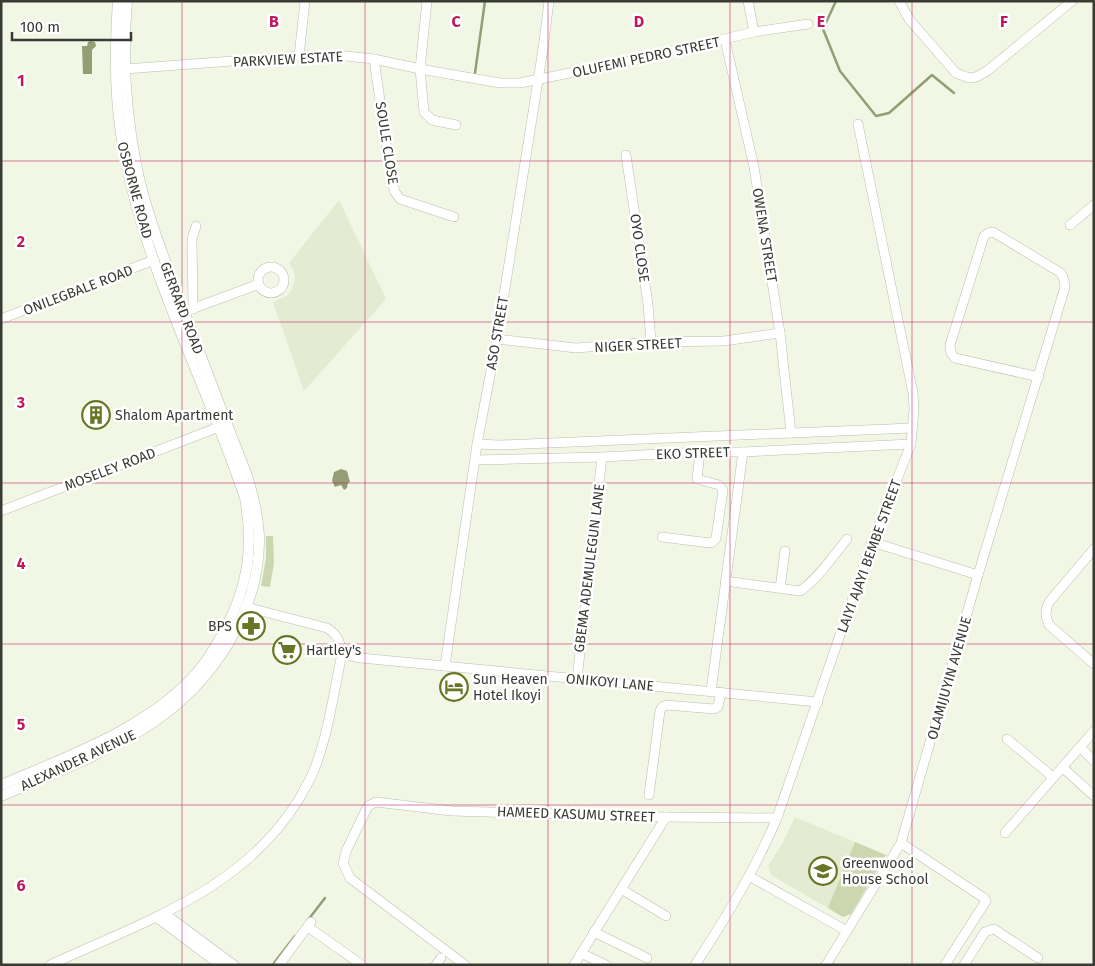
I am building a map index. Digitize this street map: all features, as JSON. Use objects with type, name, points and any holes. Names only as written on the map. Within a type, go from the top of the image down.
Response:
[{"type":"main road","name":"OSBORNE ROAD","points":[[118,1],[115,44],[116,73],[121,134],[129,176],[154,260],[245,498],[250,539],[242,604]]},
{"type":"main road","name":"GERRARD ROAD","points":[[127,1],[124,44],[125,69],[129,122],[138,174],[162,254],[189,311],[256,504],[259,537],[258,555],[254,580],[242,604]]},
{"type":"main road","name":"ALEXANDER AVENUE","points":[[1,785],[117,733],[148,714],[177,692],[199,670],[242,604]]},
{"type":"main road","name":"ALEXANDER AVENUE","points":[[1,796],[113,746],[153,722],[191,691],[215,663],[231,637],[242,604]]},
{"type":"street","points":[[299,56],[305,1]]},
{"type":"street","points":[[427,1],[420,69],[424,112],[432,120],[456,126]]},
{"type":"street","name":"ASO STREET","points":[[446,666],[477,444],[497,339],[550,1]]},
{"type":"street","points":[[748,1],[754,32]]},
{"type":"street","points":[[899,1],[909,19],[956,74],[970,78],[987,71],[1072,1]]},
{"type":"street","name":"OLUFEMI PEDRO STREET","points":[[538,80],[725,40],[754,32],[808,24]]},
{"type":"street","name":"OWENA STREET","points":[[725,40],[754,167],[780,332],[791,433]]},
{"type":"street","name":"PARKVIEW ESTATE","points":[[125,69],[299,56],[337,55],[374,59],[500,83],[520,83],[538,80]]},
{"type":"street","name":"SOULE CLOSE","points":[[374,59],[392,183],[395,192],[400,199],[454,217]]},
{"type":"street","name":"LAIYI AJAYI BEMBE STREET","points":[[695,965],[722,925],[768,840],[818,702],[872,542],[911,444],[913,394],[858,124]]},
{"type":"street","name":"OYO CLOSE","points":[[626,155],[648,304],[651,342]]},
{"type":"street","points":[[1070,225],[1094,205]]},
{"type":"street","points":[[196,226],[192,239],[189,311],[259,284]]},
{"type":"street","name":"OLAMIJUYIN AVENUE","points":[[826,965],[901,844],[978,575],[1039,377],[1065,287],[1061,273],[993,232],[988,233],[984,236],[966,290],[950,345],[951,354],[955,358],[1039,377]]},
{"type":"street","name":"ONILEGBALE ROAD","points":[[1,320],[154,260]]},
{"type":"street","name":"NIGER STREET","points":[[497,339],[576,348],[651,342],[724,341],[780,332]]},
{"type":"street","name":"MOSELEY ROAD","points":[[1,511],[219,427]]},
{"type":"street","name":"EKO STREET","points":[[477,444],[499,445],[912,428]]},
{"type":"street","name":"EKO STREET","points":[[476,460],[743,452],[911,444]]},
{"type":"street","points":[[662,537],[710,543],[716,538],[723,490],[719,485],[698,479],[700,452]]},
{"type":"street","points":[[711,691],[743,452]]},
{"type":"street","name":"GBEMA ADEMULEGUN LANE","points":[[577,679],[602,457]]},
{"type":"street","points":[[725,581],[803,590],[847,539]]},
{"type":"street","points":[[872,542],[978,575]]},
{"type":"street","points":[[1094,549],[1049,602],[1045,617],[1049,625],[1094,664]]},
{"type":"street","points":[[780,588],[785,551]]},
{"type":"street","points":[[50,965],[160,915],[202,893],[244,864],[271,838],[290,814],[307,786],[322,746],[342,654],[340,642],[335,633],[328,628],[242,604]]},
{"type":"street","name":"ONIKOYI LANE","points":[[342,654],[361,658],[818,702]]},
{"type":"street","points":[[649,795],[662,707],[666,705],[718,707],[721,692]]},
{"type":"street","points":[[1004,833],[1094,730]]},
{"type":"street","points":[[1007,739],[1054,777]]},
{"type":"street","points":[[1080,747],[1094,761]]},
{"type":"street","points":[[1062,767],[1094,796]]},
{"type":"street","name":"HAMEED KASUMU STREET","points":[[465,965],[350,878],[343,863],[347,849],[368,806],[376,802],[452,811],[777,818]]},
{"type":"street","points":[[574,965],[666,817]]},
{"type":"street","points":[[901,844],[986,901],[945,965]]},
{"type":"street","points":[[749,876],[848,931]]},
{"type":"street","points":[[621,889],[666,916]]},
{"type":"street","points":[[160,915],[220,965]]},
{"type":"street","points":[[160,915],[234,965]]},
{"type":"street","points":[[279,965],[310,924],[362,965]]},
{"type":"street","points":[[964,965],[986,932],[994,929],[1038,958]]},
{"type":"street","points":[[594,932],[647,958]]},
{"type":"street","points":[[581,953],[606,965]]},
{"type":"shaded area","points":[[88,42],[95,42],[96,46],[92,50],[92,74],[83,74],[82,46],[87,46]]},
{"type":"shaded area","points":[[339,200],[386,299],[304,391],[273,302],[287,296],[292,289],[295,278],[289,263]]},
{"type":"shaded area","points":[[341,469],[347,471],[350,482],[344,490],[341,485],[335,487],[332,481],[334,472]]},
{"type":"shaded area","points":[[266,536],[273,536],[274,563],[270,587],[261,586],[266,558]]},
{"type":"shaded area","name":"Greenwood House School","points":[[795,817],[886,855],[851,914],[843,917],[771,875],[768,866],[782,844]]},
{"type":"shaded area","points":[[855,842],[886,855],[851,914],[843,917],[828,908]]},
{"type":"waterway","points":[[475,73],[485,1]]},
{"type":"waterway","points":[[836,1],[823,29],[840,71],[876,116],[889,113],[932,75],[954,93]]},
{"type":"waterway","points":[[308,920],[325,898]]},
{"type":"waterway","points":[[274,965],[295,936]]},
{"type":"place","name":"Shalom Apartment","points":[[96,415]]},
{"type":"place","name":"BPS","points":[[251,626]]},
{"type":"place","name":"Hartley's","points":[[287,650]]},
{"type":"place","name":"Sun Heaven Hotel Ikoyi","points":[[454,687]]},
{"type":"place","name":"Greenwood House School","points":[[823,871]]}]
